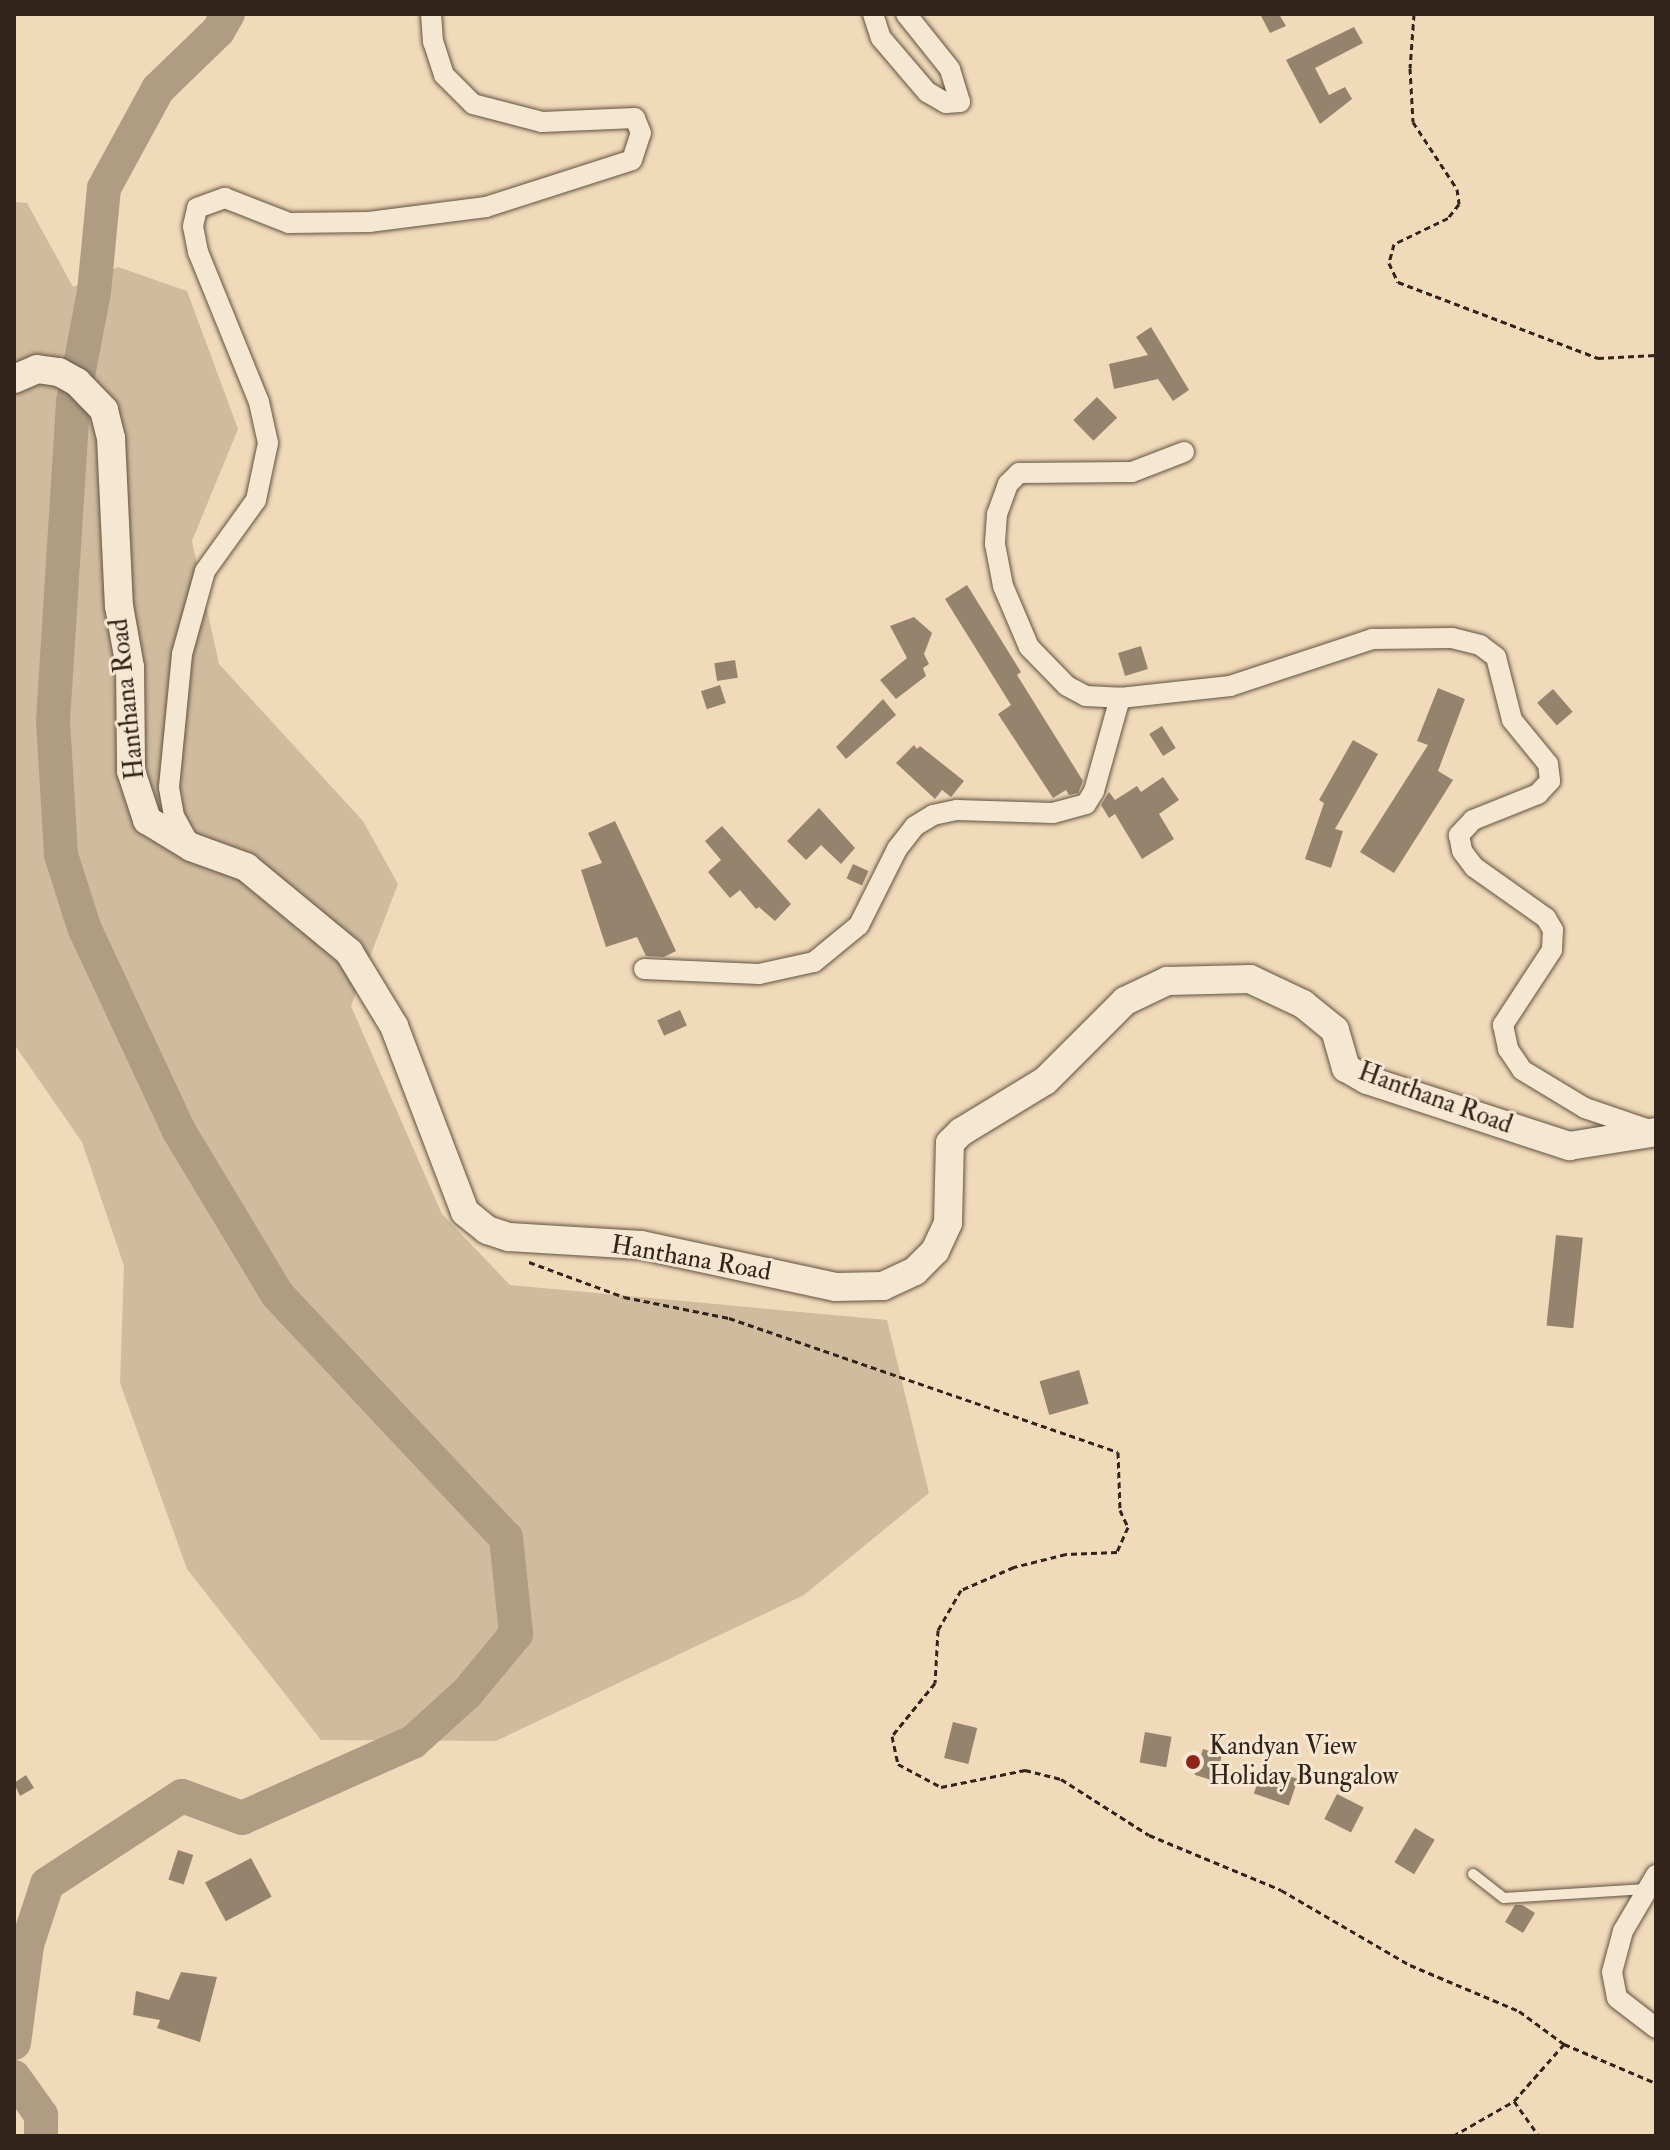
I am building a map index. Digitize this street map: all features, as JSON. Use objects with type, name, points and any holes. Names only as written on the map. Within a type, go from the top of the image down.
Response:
[{"type":"street","points":[[191,847],[174,816],[169,787],[182,654],[205,571],[256,500],[268,443],[259,402],[198,252],[193,226],[197,208],[225,198],[289,223],[369,222],[486,207],[632,160],[641,133],[635,118],[542,122],[473,104],[444,75],[433,42],[431,14]]},
{"type":"street","points":[[873,14],[881,38],[927,92],[946,103],[960,102],[950,69],[906,14]]},
{"type":"street","name":"Hanthana Road","points":[[14,379],[37,369],[59,372],[77,382],[104,410],[111,438],[119,606],[130,667],[131,771],[147,820],[191,847],[246,867],[349,952],[394,1026],[465,1212],[487,1230],[509,1237],[641,1245],[836,1287],[883,1286],[915,1271],[935,1251],[948,1223],[950,1143],[961,1132],[1045,1081],[1125,1001],[1167,981],[1250,979],[1303,1004],[1335,1030],[1346,1068],[1367,1080],[1569,1146],[1656,1132]]},
{"type":"street","points":[[1184,452],[1132,472],[1019,473],[1008,484],[997,514],[995,544],[1003,586],[1029,647],[1067,686],[1086,696],[1120,698],[1230,686],[1372,639],[1452,638],[1480,645],[1496,657],[1512,720],[1548,764],[1550,781],[1538,794],[1473,820],[1459,835],[1462,851],[1474,867],[1546,918],[1553,930],[1552,950],[1503,1025],[1508,1049],[1522,1070],[1585,1108],[1656,1132]]},
{"type":"street","points":[[644,969],[759,974],[814,962],[859,925],[897,849],[915,826],[933,815],[957,810],[1053,813],[1086,804],[1094,791],[1120,698]]},
{"type":"street","points":[[1651,1882],[1623,1931],[1612,1972],[1617,1998],[1656,2028]]},
{"type":"lane","points":[[1473,1874],[1504,1898],[1651,1882]]},
{"type":"path","points":[[1414,14],[1410,68],[1413,122],[1457,189],[1459,204],[1448,218],[1394,244],[1389,263],[1398,282],[1598,358],[1656,355]]},
{"type":"path","points":[[509,1237],[511,1253],[541,1268],[624,1297],[729,1318],[1118,1452],[1120,1510],[1128,1527],[1117,1552],[1066,1554],[1014,1567],[961,1590],[938,1630],[935,1683],[892,1736],[898,1764],[941,1787],[1025,1770],[1061,1779],[1149,1835],[1281,1890],[1410,1965],[1519,2011],[1564,2044],[1656,2083]]},
{"type":"path","points":[[1453,2136],[1514,2101],[1564,2044]]},
{"type":"path","points":[[1514,2101],[1539,2136]]},
{"type":"shaded area","points":[[14,202],[27,203],[73,287],[118,267],[187,291],[238,429],[192,541],[219,664],[363,821],[398,884],[351,1006],[442,1214],[510,1285],[887,1320],[929,1493],[804,1595],[496,1741],[321,1740],[187,1569],[120,1383],[124,1266],[82,1142],[14,1044]]},
{"type":"building","points":[[1260,14],[1279,14],[1286,26],[1270,33]]},
{"type":"building","points":[[1354,27],[1363,43],[1315,68],[1329,95],[1345,87],[1352,99],[1320,124],[1286,60]]},
{"type":"building","points":[[1151,327],[1189,390],[1173,401],[1158,379],[1114,389],[1109,364],[1148,355],[1136,337]]},
{"type":"building","points":[[1097,397],[1117,418],[1093,441],[1073,420]]},
{"type":"building","points":[[967,585],[1021,672],[1017,675],[1083,781],[1078,793],[1069,795],[1066,790],[1053,798],[998,714],[1011,705],[945,599]]},
{"type":"building","points":[[914,617],[932,633],[924,654],[929,664],[923,668],[926,676],[896,699],[880,680],[907,658],[890,626]]},
{"type":"building","points":[[1141,646],[1148,669],[1125,676],[1118,653]]},
{"type":"building","points":[[735,660],[738,678],[717,681],[714,663]]},
{"type":"building","points":[[720,685],[726,703],[707,709],[701,691]]},
{"type":"building","points":[[1438,688],[1465,699],[1438,771],[1453,780],[1394,873],[1360,852],[1428,745],[1417,741]]},
{"type":"building","points":[[1553,689],[1573,712],[1557,725],[1537,703]]},
{"type":"building","points":[[883,699],[896,715],[846,759],[836,747]]},
{"type":"building","points":[[1162,726],[1176,748],[1163,756],[1149,734]]},
{"type":"building","points":[[1353,740],[1378,754],[1335,829],[1343,831],[1331,868],[1305,859],[1324,803],[1319,800]]},
{"type":"building","points":[[914,745],[917,749],[920,746],[964,781],[951,797],[942,790],[935,799],[896,763]]},
{"type":"building","points":[[1163,777],[1179,800],[1159,814],[1174,839],[1142,859],[1115,814],[1109,818],[1101,805],[1109,792],[1115,800],[1137,786],[1141,792]]},
{"type":"building","points":[[819,808],[855,848],[841,864],[821,845],[806,860],[787,841]]},
{"type":"building","points":[[615,821],[676,951],[664,957],[646,956],[637,937],[606,947],[581,870],[602,863],[588,833]]},
{"type":"building","points":[[722,826],[791,904],[775,921],[759,907],[756,909],[740,890],[730,898],[708,872],[721,860],[705,841]]},
{"type":"building","points":[[853,864],[869,871],[862,886],[846,879]]},
{"type":"building","points":[[680,1010],[687,1026],[664,1036],[657,1020]]},
{"type":"building","points":[[1556,1235],[1583,1238],[1573,1328],[1546,1326]]},
{"type":"building","points":[[1079,1370],[1089,1404],[1049,1415],[1040,1381]]},
{"type":"building","points":[[953,1722],[977,1728],[968,1764],[944,1758]]},
{"type":"building","points":[[1145,1732],[1172,1737],[1166,1767],[1140,1763]]},
{"type":"building","points":[[1203,1749],[1222,1755],[1214,1781],[1195,1775]]},
{"type":"building","points":[[1263,1767],[1298,1779],[1289,1806],[1254,1793]]},
{"type":"building","points":[[26,1775],[34,1788],[20,1796],[14,1783]]},
{"type":"building","points":[[1337,1794],[1364,1808],[1351,1833],[1324,1819]]},
{"type":"building","points":[[1415,1828],[1435,1840],[1414,1874],[1394,1862]]},
{"type":"building","points":[[178,1850],[193,1855],[184,1884],[168,1879]]},
{"type":"building","points":[[251,1858],[272,1897],[226,1921],[205,1882]]},
{"type":"building","points":[[1515,1905],[1522,1905],[1535,1913],[1523,1933],[1505,1922]]},
{"type":"building","points":[[181,1972],[217,1977],[200,2042],[157,2028],[160,2020],[133,2015],[136,1991],[169,2000]]},
{"type":"waterway","points":[[14,2043],[27,1945],[47,1884],[182,1796],[242,1818],[413,1742],[467,1693],[516,1634],[506,1538],[277,1294],[179,1131],[84,927],[61,855],[53,721],[73,402],[94,292],[104,188],[158,89],[218,31],[228,14]]},
{"type":"waterway","points":[[14,2077],[41,2115],[41,2136]]},
{"type":"place","name":"Kandyan View Holiday Bungalow","points":[[1193,1762]]}]
